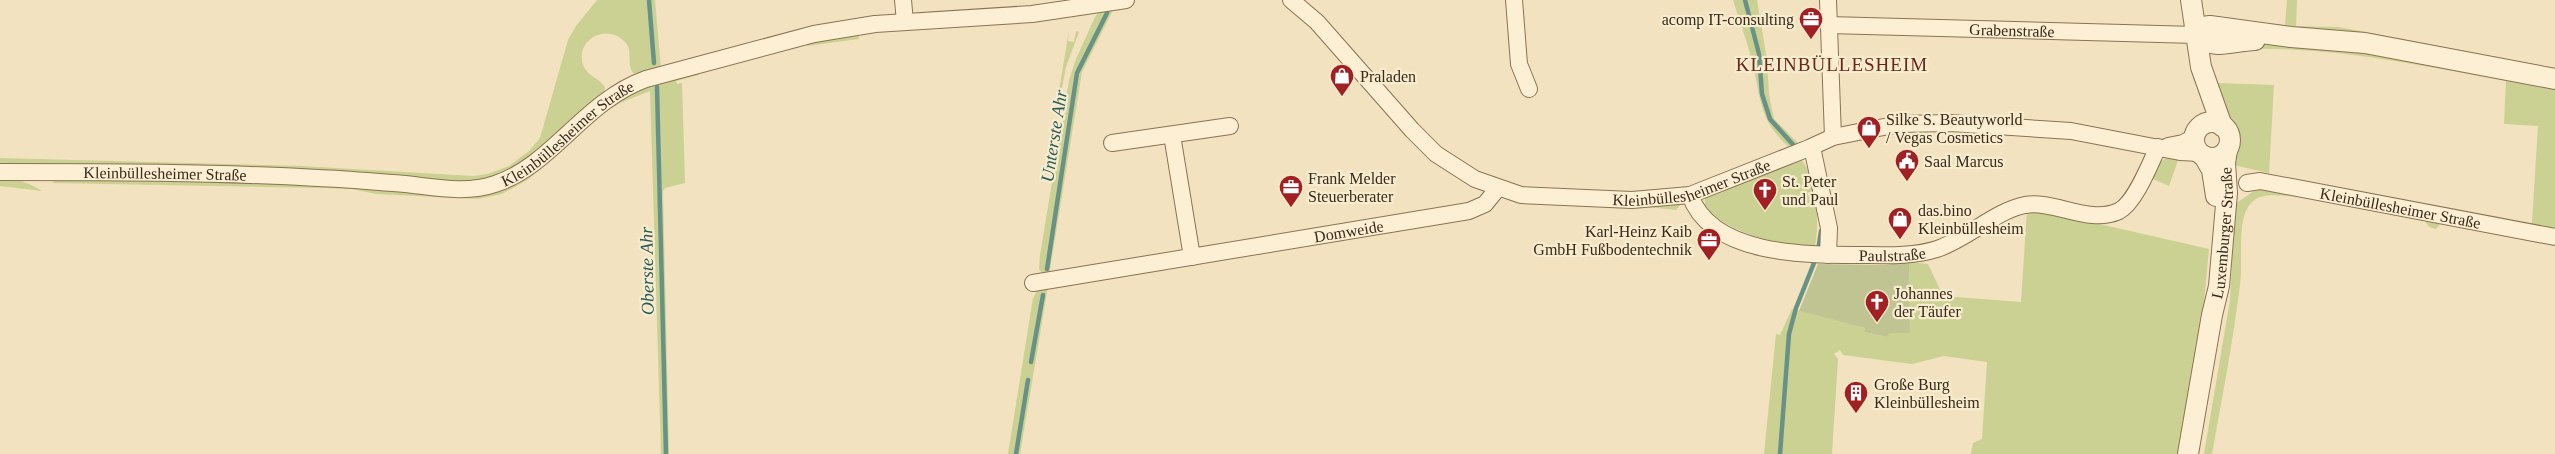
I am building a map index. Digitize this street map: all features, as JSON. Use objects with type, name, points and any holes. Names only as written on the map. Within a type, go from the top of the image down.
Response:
[{"type":"street","points":[[903,0],[905,22]]},
{"type":"street","name":"Kleinbüllesheimer Straße","points":[[0,172],[303,177],[456,189],[482,188],[505,180],[522,171],[598,105],[635,83],[814,34],[875,24],[1008,17],[1126,0]]},
{"type":"street","name":"Kleinbüllesheimer Straße","points":[[1292,0],[1317,22],[1426,144],[1462,171],[1498,188],[1521,195],[1552,198],[1632,200],[1690,195],[1833,137],[1899,124],[1950,123],[2071,131],[2158,147],[2200,143]]},
{"type":"street","points":[[1514,0],[1520,64],[1529,89]]},
{"type":"street","points":[[1828,0],[1833,137]]},
{"type":"street","name":"Luxemburger Straße","points":[[2190,0],[2201,67],[2222,126]]},
{"type":"street","name":"Grabenstraße","points":[[1828,25],[2196,35]]},
{"type":"street","points":[[2196,35],[2207,44],[2216,45],[2291,37],[2365,43],[2555,79]]},
{"type":"street","name":"Luxemburger Straße","points":[[2201,67],[2198,80],[2203,113],[2200,143],[2214,176],[2218,214],[2212,315]]},
{"type":"street","points":[[2211,123],[2222,126],[2230,137],[2227,150],[2218,157],[2200,143],[2211,123]]},
{"type":"street","points":[[1112,143],[1230,126]]},
{"type":"street","points":[[1172,134],[1192,258]]},
{"type":"street","name":"Paulstraße","points":[[1690,195],[1701,216],[1728,236],[1763,248],[1821,255],[1884,256],[1935,250],[2004,213],[2026,205],[2095,214],[2118,211],[2131,201],[2158,147]]},
{"type":"street","points":[[1804,150],[1823,191],[1828,228],[1821,255]]},
{"type":"street","name":"Luxemburger Straße","points":[[2188,454],[2222,261],[2227,193],[2225,164],[2227,150]]},
{"type":"street","name":"Kleinbüllesheimer Straße","points":[[2247,183],[2260,181],[2555,237]]},
{"type":"street","name":"Domweide","points":[[1033,283],[1469,211],[1485,204],[1498,188]]},
{"type":"green space","points":[[597,0],[655,0],[661,69],[637,74],[633,73],[630,65],[629,48],[624,41],[617,36],[609,34],[601,34],[594,37],[584,48],[582,56],[583,65],[587,72],[605,87],[604,92],[538,151],[504,174],[466,183],[0,167],[0,158],[301,166],[473,176],[488,174],[509,166],[529,151],[540,138],[568,40],[576,26]]},
{"type":"green space","points":[[1733,0],[1757,0],[1767,60],[1769,95],[1774,119],[1799,144],[1790,148],[1773,130],[1764,113],[1750,52]]},
{"type":"green space","points":[[2287,0],[2297,0],[2296,26],[2338,27],[2366,32],[2555,68],[2555,73],[2296,28],[2295,26],[2287,27],[2241,21],[2285,25]]},
{"type":"green space","points":[[1114,8],[1082,72],[1049,276],[1044,275],[1039,269],[1040,255],[1069,80],[1076,59],[1095,17],[1099,12]]},
{"type":"green space","points":[[1069,30],[1068,41],[1074,42],[1076,31],[1079,32],[1066,67],[1057,114],[1055,115]]},
{"type":"green space","points":[[858,33],[859,39],[807,46],[806,42]]},
{"type":"green space","points":[[2253,44],[2320,45],[2555,86],[2555,228],[2529,226],[2532,222],[2538,126],[2504,124],[2506,81],[2375,58],[2309,50],[2243,49]]},
{"type":"green space","points":[[698,72],[699,75],[676,81],[677,84],[682,83],[685,183],[665,188],[663,191],[669,454],[661,454],[650,91],[620,103],[599,116],[529,179],[502,194],[478,199],[376,194],[352,189],[52,183],[57,179],[302,182],[476,195],[595,115],[643,86]]},
{"type":"green space","points":[[2217,83],[2274,85],[2269,173],[2233,165],[2239,147],[2239,134],[2225,111]]},
{"type":"green space","points":[[2167,158],[2178,160],[2169,186],[2151,178],[2161,161]]},
{"type":"green space","points":[[1802,160],[1811,179],[1816,202],[1817,225],[1815,246],[1783,243],[1757,237],[1732,227],[1705,210],[1705,198]]},
{"type":"green space","points":[[0,178],[12,179],[32,185],[42,191],[0,186]]},
{"type":"green space","points":[[2264,189],[2555,243],[2555,246],[2440,224],[2436,229],[2429,227],[2425,221],[2314,199],[2272,195],[2257,198],[2247,208],[2243,221],[2240,285],[2231,349],[2212,454],[2204,454],[2230,300],[2235,204],[2254,191]]},
{"type":"green space","points":[[1682,203],[1676,210],[1648,207],[1652,204]]},
{"type":"green space","points":[[2027,210],[2038,210],[2209,249],[2204,302],[2178,454],[1971,454],[1973,443],[1982,439],[1987,362],[1944,356],[1912,364],[1843,355],[1840,350],[1834,354],[1838,359],[1832,454],[1764,454],[1776,334],[1780,335],[1792,309],[1865,328],[1864,332],[1887,337],[1888,333],[1910,333],[1909,262],[1928,264],[1943,296],[2021,302]]},
{"type":"green space","points":[[1909,262],[1910,333],[1889,333],[1887,337],[1864,332],[1865,328],[1799,311],[1818,264],[1884,265]]},
{"type":"green space","points":[[1048,286],[1020,454],[1008,454],[1033,298],[1038,289]]},
{"type":"waterway","name":"Oberste Ahr","points":[[649,0],[654,63]]},
{"type":"waterway","points":[[1745,0],[1759,54],[1762,94],[1770,119],[1797,149]]},
{"type":"waterway","name":"Unterste Ahr","points":[[1047,269],[1077,73],[1107,13]]},
{"type":"waterway","name":"Oberste Ahr","points":[[657,87],[666,454]]},
{"type":"waterway","points":[[1818,251],[1821,231]]},
{"type":"waterway","points":[[1780,454],[1789,334],[1796,308],[1816,258]]},
{"type":"waterway","name":"Unterste Ahr","points":[[1031,362],[1043,295]]},
{"type":"waterway","name":"Unterste Ahr","points":[[1016,454],[1028,380]]},
{"type":"place","name":"acomp IT-consulting","points":[[1811,40]]},
{"type":"place","name":"Praladen","points":[[1342,97]]},
{"type":"place","name":"Silke S. Beautyworld / Vegas Cosmetics","points":[[1869,149]]},
{"type":"place","name":"Saal Marcus","points":[[1907,182]]},
{"type":"place","name":"Frank Melder Steuerberater","points":[[1291,208]]},
{"type":"place","name":"St. Peter und Paul","points":[[1765,211]]},
{"type":"place","name":"das.bino Kleinbüllesheim","points":[[1900,240]]},
{"type":"place","name":"Karl-Heinz Kaib GmbH Fußbodentechnik","points":[[1709,261]]},
{"type":"place","name":"Johannes der Täufer","points":[[1877,323]]},
{"type":"place","name":"Große Burg Kleinbüllesheim","points":[[1856,414]]},
{"type":"district","name":"KLEINBÜLLESHEIM","points":[[1832,64]]}]
